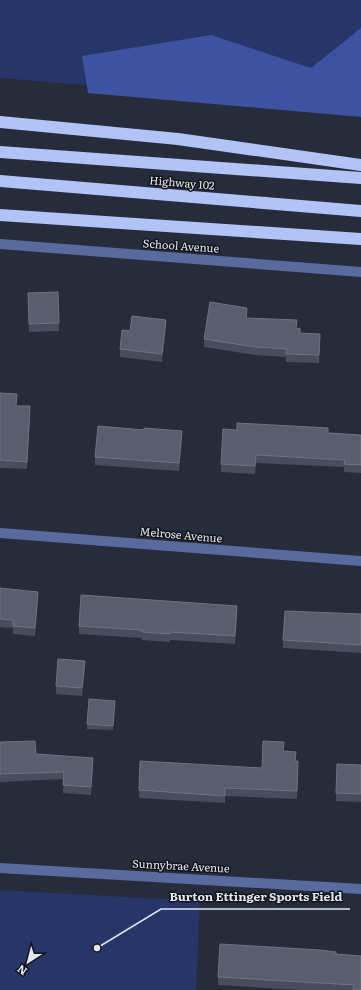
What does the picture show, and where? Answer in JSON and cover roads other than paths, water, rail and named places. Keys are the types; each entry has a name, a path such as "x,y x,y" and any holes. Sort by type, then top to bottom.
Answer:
{"highway":[{"path":"0,122 178,139 361,165"},
{"name":"Highway 102","path":"0,152 361,178"},
{"name":"Highway 102","path":"0,181 361,211"},
{"path":"0,215 361,239"}],"street":[{"name":"School Avenue","path":"0,244 361,272"},
{"name":"Melrose Avenue","path":"0,532 361,561"},
{"name":"Sunnybrae Avenue","path":"0,868 361,889"}],"place":[{"name":"Burton Ettinger Sports Field","path":"97,948"}]}
